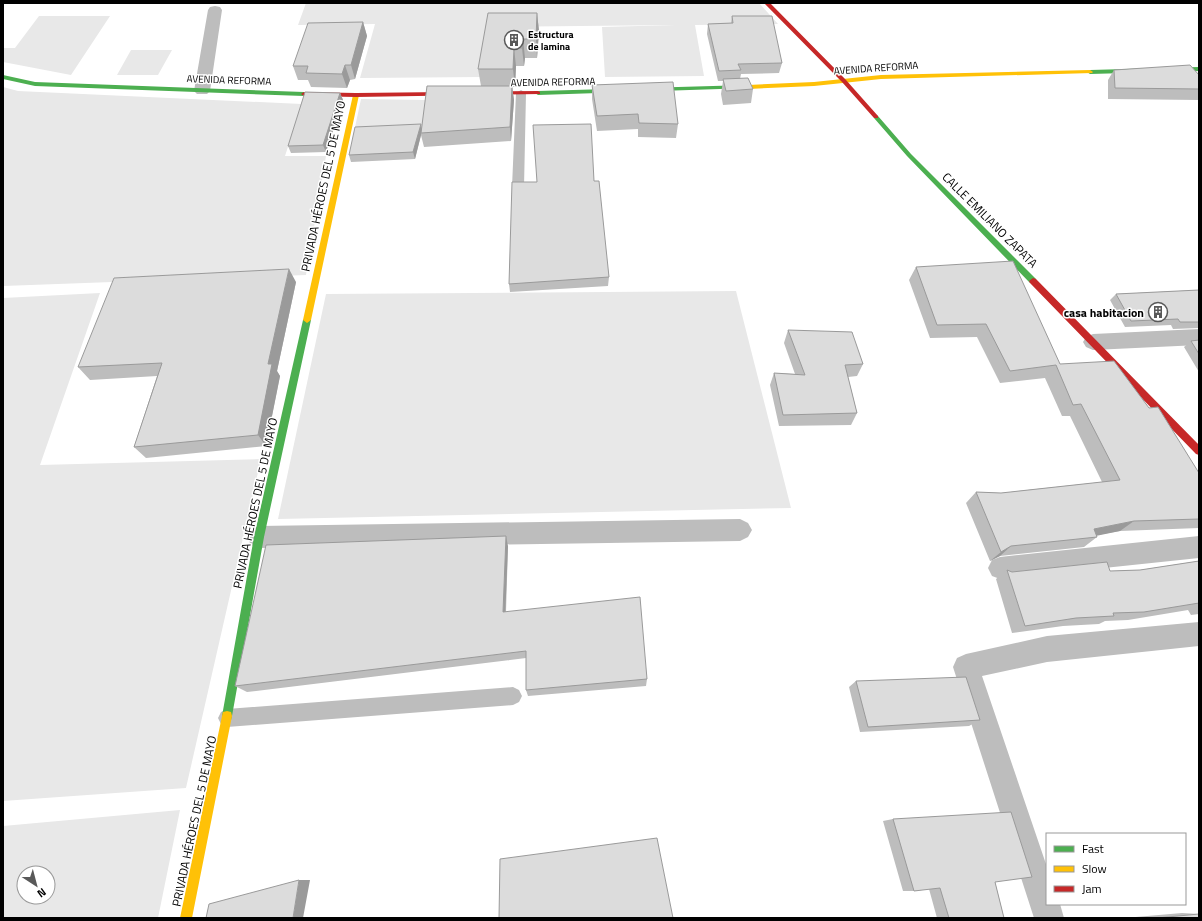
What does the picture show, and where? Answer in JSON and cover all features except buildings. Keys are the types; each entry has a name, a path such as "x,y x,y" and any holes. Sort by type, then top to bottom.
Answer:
{"street":[{"name":"CALLE EMILIANO ZAPATA","path":"767,3 844,81 909,155 1199,451"},
{"path":"202,90 215,10"},
{"name":"AVENIDA REFORMA","path":"3,77 35,84 111,88 356,95 586,93 814,84 881,77 1199,69"},
{"name":"PRIVADA HÉROES DEL 5 DE MAYO","path":"186,918 227,718 259,537 356,95"},
{"path":"1093,342 1199,337"},
{"path":"259,537 740,530"},
{"path":"1000,568 1199,547"},
{"path":"1049,918 966,667 1047,649 1199,634"}],"lane":[{"path":"518,187 522,93"},
{"path":"227,718 513,696"}],"shaded area":[{"path":"306,3 759,3 778,24 695,25 704,76 605,77 602,27 676,25 489,27 482,77 360,78 375,24 298,25"},
{"path":"39,16 110,16 71,75 3,62 3,48 15,48"},
{"path":"131,50 172,50 158,75 117,75"},
{"path":"3,87 18,91 302,104 285,156 326,156 306,275 3,286"},
{"path":"361,99 426,100 423,129 354,132"},
{"path":"736,291 791,508 278,519 326,294"},
{"path":"100,293 40,465 261,459 186,788 3,801 3,298"},
{"path":"180,810 158,918 3,918 3,826"}],"traffic: fast":[{"path":"1090,72 1199,69"},
{"path":"3,77 35,84 304,94"},
{"path":"538,93 748,87"},
{"path":"876,117 909,155 1033,281"},
{"path":"227,716 259,537 307,320"}],"traffic: slow":[{"path":"748,87 814,84 881,77 1090,72"},
{"path":"307,320 356,95"},
{"path":"186,918 227,716"}],"traffic: jam":[{"path":"767,3 844,81 876,117"},
{"path":"304,94 356,95 538,93"},
{"path":"1033,281 1199,451"}],"place":[{"name":"Estructura de lamina","path":"514,40"},
{"name":"casa habitacion","path":"1158,312"}]}
